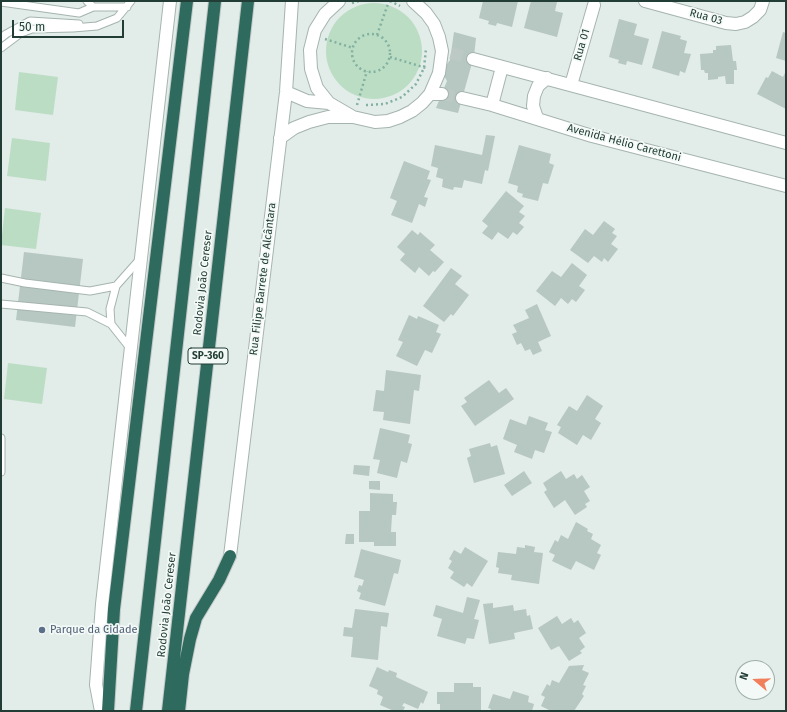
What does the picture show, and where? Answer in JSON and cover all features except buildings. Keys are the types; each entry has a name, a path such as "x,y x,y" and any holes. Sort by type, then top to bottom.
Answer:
{"highway":[{"path":"108,711 114,609 187,1"},
{"name":"Rodovia João Cereser","path":"136,711 215,1"},
{"name":"Rodovia João Cereser","path":"168,711 248,1"},
{"path":"179,711 183,674 196,618 230,556"}],"street":[{"path":"101,711 96,685 102,604 170,1"},
{"name":"Rua Filipe Barrete de Alcântara","path":"230,556 286,92 292,1"},
{"name":"Rua 03","path":"645,1 726,23 736,24 745,22 757,14 763,1"},
{"name":"Rua 01","path":"571,85 595,2"},
{"path":"343,3 325,14 314,30 310,50 311,69 317,88 329,103 353,117"},
{"path":"280,138 294,128 328,117 353,117 375,122 388,121 412,111 422,103 430,94 440,73 446,52 434,24 426,13 408,4"},
{"path":"473,59 786,143"},
{"path":"492,105 502,67"},
{"path":"537,118 533,106 534,96 538,86 547,78"},
{"path":"286,92 306,101 329,103"},
{"path":"430,94 442,94"},
{"name":"Avenida Hélio Carettoni","path":"462,98 537,118 592,136 786,186"}],"lane":[{"path":"87,1 92,7"},
{"path":"1,2 79,13 92,7 129,4"},
{"path":"1,48 21,33 32,29 97,26 117,18 129,4"},
{"path":"1,38 30,21 97,26"},
{"path":"111,324 110,309 116,286 141,257"},
{"path":"1,278 25,283 90,290 116,286"},
{"path":"1,304 87,312 111,324 130,348"},
{"path":"1,438 1,472"}],"path":[{"path":"343,3 359,1"},
{"path":"377,35 390,1 408,4"},
{"path":"365,35 377,35 382,37 389,46 390,57 384,67 373,72 367,71 361,69 357,65 354,60 353,48 360,38 365,35"},
{"path":"321,38 353,48"},
{"path":"354,101 367,105 385,104 402,97 416,84 424,68 427,51 426,46"},
{"path":"390,57 440,73"},
{"path":"353,117 367,71"}],"green space":[{"path":"374,3 392,7 401,11 408,17 414,24 418,33 422,51 418,69 414,78 408,85 401,91 392,95 374,99 356,95 347,91 340,85 334,78 330,69 326,51 330,33 334,24 340,17 347,11 356,7"},
{"path":"19,72 58,77 53,115 15,110"},
{"path":"12,138 50,143 46,181 7,176"},
{"path":"5,208 41,213 36,249 1,245"},
{"path":"8,363 47,368 42,404 4,399"}],"tunnel":[{"path":"451,53 473,59"},
{"path":"442,94 462,98"}],"place":[{"name":"Parque da Cidade","path":"42,630"}]}
